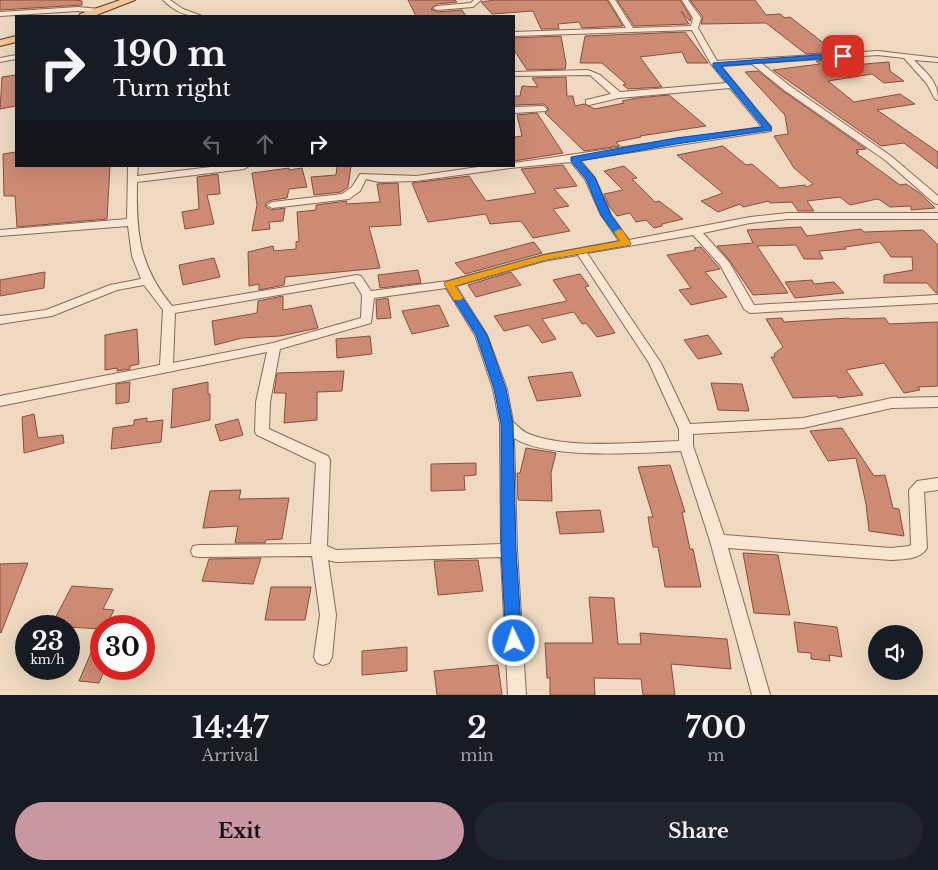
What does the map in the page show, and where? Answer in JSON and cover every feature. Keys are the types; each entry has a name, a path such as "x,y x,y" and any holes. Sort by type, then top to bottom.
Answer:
{"main road":[{"path":"100,14 130,0"},
{"path":"100,14 143,0"},
{"path":"0,38 15,34"},
{"path":"0,43 15,39"}],"street":[{"path":"166,0 180,11 194,15"},
{"path":"437,8 472,5 478,0"},
{"path":"612,0 630,29"},
{"path":"515,166 574,159 676,141 768,128 715,64 694,28 697,18 686,0"},
{"path":"0,14 78,9 100,14"},
{"path":"515,34 694,28"},
{"path":"715,64 878,53 938,60"},
{"path":"906,56 931,83 938,97"},
{"path":"1,60 15,57"},
{"path":"755,62 786,88 888,158 938,201"},
{"path":"515,74 594,73 613,93 619,95"},
{"path":"588,102 619,95 733,85"},
{"path":"515,110 543,109"},
{"path":"574,159 590,178 606,215 626,243"},
{"path":"133,167 132,222 141,262 147,281 169,310 166,368"},
{"path":"132,180 236,167"},
{"path":"272,205 345,197 356,189 361,171 375,179 412,178 500,167"},
{"path":"368,294 449,284 544,258 750,220 788,216 938,216"},
{"path":"0,233 132,222"},
{"path":"696,231 725,264 750,309 938,299"},
{"path":"582,252 655,363 686,428 686,446 718,541 761,695"},
{"path":"0,401 274,347 366,320 368,294 357,278 169,310"},
{"path":"0,320 48,313 114,288 147,281"},
{"path":"449,284 482,335 500,389 507,424 509,550 517,695"},
{"path":"274,347 263,402 262,432 323,460 320,550 328,615 323,657"},
{"path":"686,428 803,423 892,403 938,402"},
{"path":"507,424 523,438 559,445 621,447 686,446"},
{"path":"718,541 891,554 912,552 919,548 916,490 922,485 938,484"},
{"path":"199,551 320,550 336,556 509,550"}],"building":[{"path":"0,0 75,0 82,1 82,5 0,10"},
{"path":"408,0 455,0 457,2 437,4 431,9 437,12 462,10 465,15 416,15"},
{"path":"495,0 607,0 623,26 582,28 579,22 558,24 559,29 541,29 533,11 492,14 481,2"},
{"path":"617,0 680,0 691,18 690,21 681,11 689,24 634,26"},
{"path":"690,0 755,0 766,15 780,14 785,18 790,17 835,52 806,54 766,23 701,24 703,17"},
{"path":"685,32 708,63 687,63 682,52 640,57 662,87 628,89 623,85 626,84 602,63 580,63 585,36"},
{"path":"561,36 566,64 565,69 527,70 515,52 515,38"},
{"path":"845,59 853,65 889,62 890,71 904,81 884,83 872,74 828,81 854,102 900,94 915,104 877,110 938,152 938,169 904,143 881,146 773,70 820,64 816,61"},
{"path":"758,71 783,91 866,149 856,150 859,152 856,153 900,185 906,184 921,194 935,208 911,210 911,206 890,207 877,199 850,205 840,197 807,201 814,211 798,211 792,202 770,203 769,201 743,207 740,204 718,212 701,201 723,193 677,155 723,146 746,165 752,164 780,188 805,185 807,187 813,184 794,168 774,136 788,134 785,115 745,72"},
{"path":"15,75 15,106 0,109 2,77"},
{"path":"566,77 567,96 573,96 575,106 584,104 595,109 624,103 622,101 637,98 669,95 706,126 640,136 616,142 620,146 584,151 545,113 549,109 544,104 515,105 515,96 520,96 522,86 538,87 532,78"},
{"path":"537,113 563,153 515,161 515,137 522,136 517,115"},
{"path":"15,152 15,167 110,167 107,219 17,227 15,196 4,196 3,154"},
{"path":"563,165 577,186 554,189 569,206 553,209 570,231 533,238 521,221 490,224 486,214 428,222 412,183 469,176 486,201 536,193 521,169"},
{"path":"624,166 637,178 632,179 655,202 659,201 683,219 654,228 646,220 636,222 630,213 617,216 609,206 604,194 623,190 604,171"},
{"path":"337,167 351,167 348,187 341,192 314,195 311,177 336,175"},
{"path":"289,168 289,170 302,168 307,187 289,189 287,198 272,200 266,203 265,206 271,210 285,208 283,221 269,222 270,229 252,231 257,205 252,173"},
{"path":"218,174 220,194 207,195 214,224 185,229 182,212 199,209 197,177"},
{"path":"398,183 401,225 369,227 380,268 285,277 284,285 259,290 259,284 249,286 248,252 273,246 274,251 296,249 296,242 299,241 297,212 316,210 316,205 347,201 346,204 380,202 377,184"},
{"path":"801,227 807,236 861,229 864,232 923,230 938,245 938,293 927,283 884,283 884,275 913,270 912,257 891,257 880,242 845,247 846,249 819,251 823,259 804,259 796,245 757,246 788,293 753,295 730,261 717,246 753,243 747,230"},
{"path":"534,242 542,253 465,274 455,263"},
{"path":"701,247 720,269 705,272 727,297 691,305 679,290 691,288 667,255 696,250 694,248"},
{"path":"214,258 220,277 183,285 179,265"},
{"path":"418,270 421,283 380,288 378,275"},
{"path":"45,272 44,288 0,296 0,280"},
{"path":"511,272 521,285 476,297 468,285"},
{"path":"580,274 589,286 585,287 615,333 597,337 586,323 582,324 574,312 542,319 556,339 542,343 529,325 504,331 494,316 567,301 553,280"},
{"path":"812,280 814,284 834,282 844,293 795,298 785,282"},
{"path":"283,296 283,310 311,305 318,328 280,336 242,338 215,345 212,321 257,313 258,301"},
{"path":"388,298 391,318 377,319 376,300"},
{"path":"439,305 449,326 412,334 402,311"},
{"path":"782,318 784,322 885,318 889,324 938,322 938,386 918,387 920,390 904,393 884,363 846,370 863,395 838,398 837,396 793,398 771,357 775,357 774,354 783,347 766,319"},
{"path":"137,329 139,364 130,366 130,369 117,371 117,368 105,370 105,335"},
{"path":"708,335 722,354 698,359 684,340"},
{"path":"370,336 372,354 337,358 336,339"},
{"path":"344,371 342,391 317,392 317,420 284,423 286,393 274,393 277,373"},
{"path":"572,372 581,396 537,401 528,377"},
{"path":"130,382 129,402 116,404 116,384"},
{"path":"208,382 210,420 171,428 173,389"},
{"path":"711,383 742,384 749,411 718,410"},
{"path":"34,414 38,438 63,435 64,443 24,453 22,417"},
{"path":"147,418 147,422 163,420 161,442 111,449 113,428 134,425 134,420"},
{"path":"238,419 243,435 220,441 215,425"},
{"path":"842,428 874,476 885,475 893,508 899,509 904,536 869,531 866,504 856,458 828,461 810,431"},
{"path":"526,448 556,453 551,473 552,501 518,500 517,473 520,473"},
{"path":"476,463 476,475 464,476 465,490 431,491 431,464"},
{"path":"670,465 685,512 682,512 690,549 693,549 701,587 665,587 658,547 653,547 648,517 653,517 638,467"},
{"path":"241,490 239,499 289,498 282,539 266,540 265,543 235,543 238,526 203,528 210,491"},
{"path":"600,510 604,532 560,534 556,512"},
{"path":"743,553 778,555 790,615 754,613"},
{"path":"261,558 253,584 202,581 209,559"},
{"path":"478,560 483,591 438,595 434,561"},
{"path":"28,563 1,633 0,564"},
{"path":"72,586 113,589 103,609 114,610 112,615 90,615 90,628 80,628 80,615 57,615"},
{"path":"271,587 311,587 305,620 265,620"},
{"path":"589,597 614,598 618,644 641,644 640,633 727,639 731,669 671,664 675,695 643,695 641,679 594,678 595,695 550,695 550,678 547,678 545,643 593,643"},
{"path":"794,622 837,627 842,657 829,655 830,661 811,659 811,653 798,652"},
{"path":"407,647 407,671 362,675 362,651"},
{"path":"90,655 90,680 100,680 99,683 79,681"},
{"path":"498,665 502,695 437,695 434,671"}],"slow traffic":[{"path":"458,298 449,284 544,258 626,243 619,232"}],"route":[{"path":"514,641 509,550 507,424 500,389 482,335 449,284 544,258 626,243 606,215 590,178 574,159 676,141 768,128 760,121 715,64 843,56"}]}
